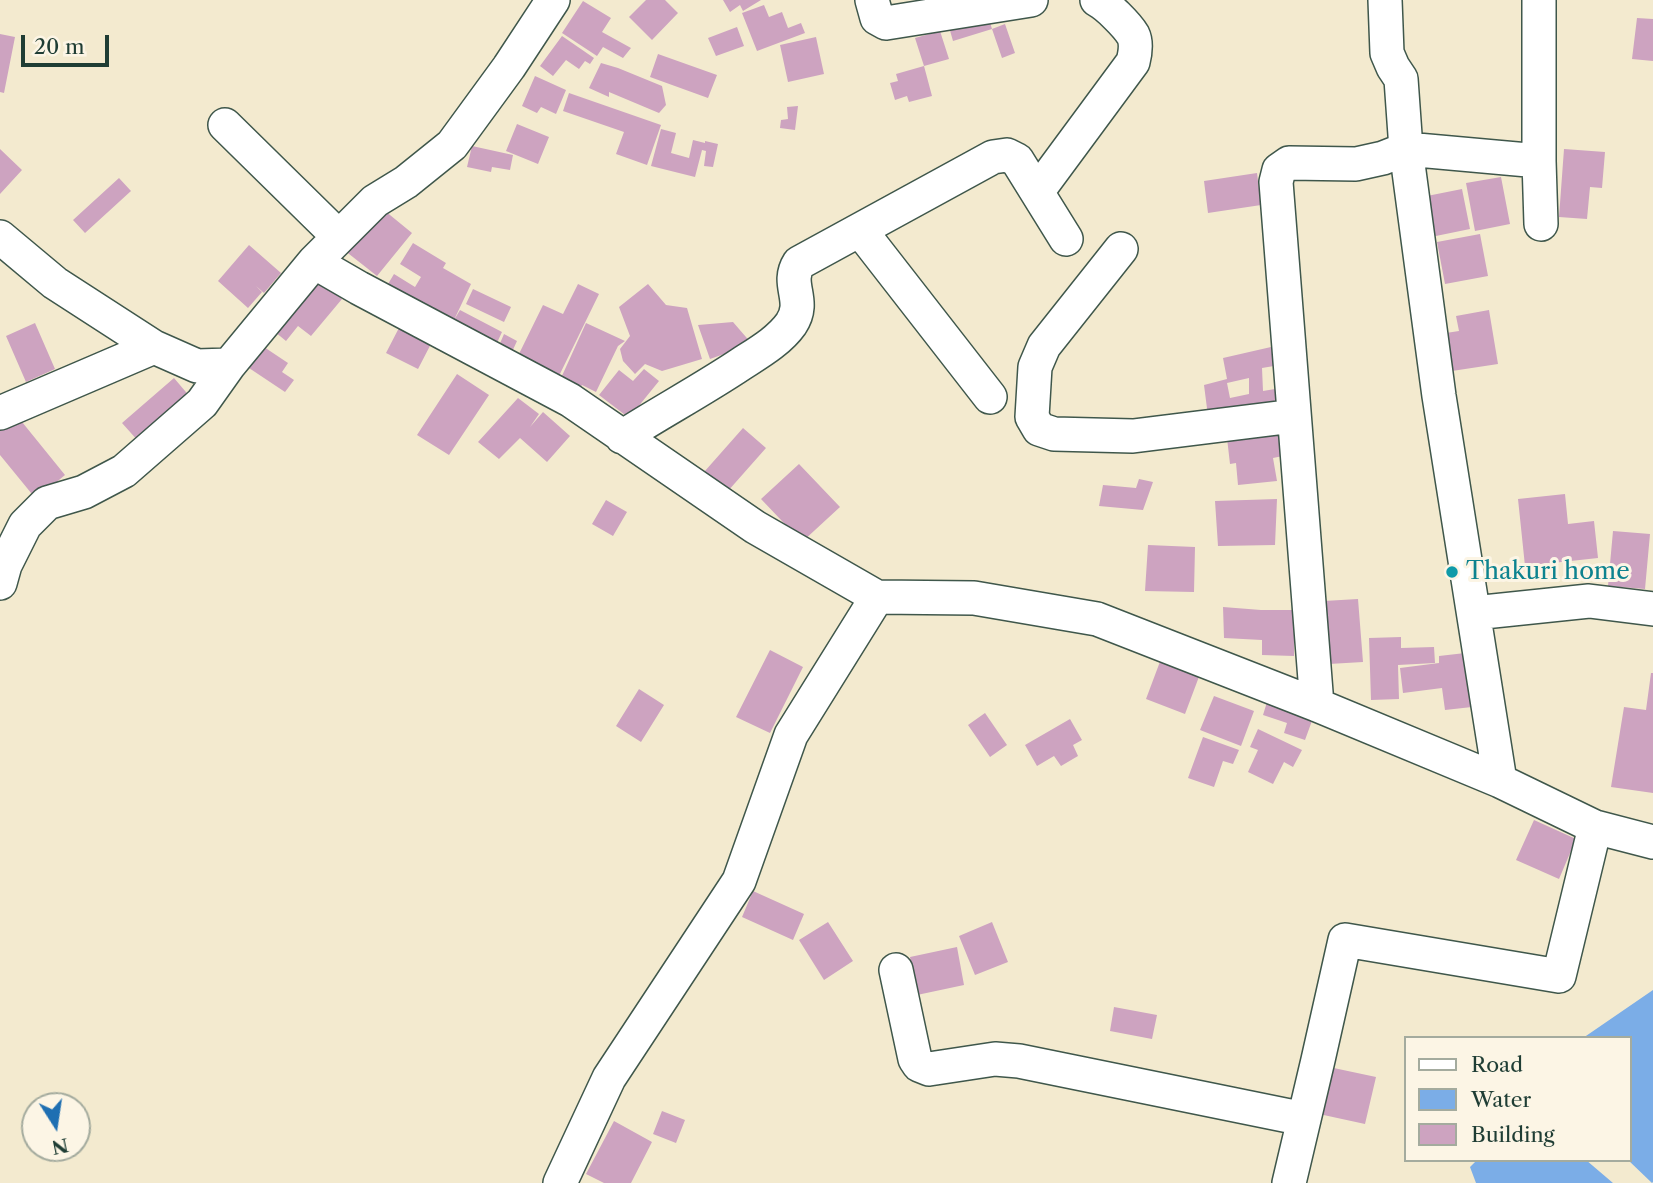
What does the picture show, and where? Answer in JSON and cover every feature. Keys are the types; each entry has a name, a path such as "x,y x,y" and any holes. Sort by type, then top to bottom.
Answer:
{"street":[{"path":"0,583 5,565 25,525 47,503 84,492 124,471 201,403 314,262 375,201 406,182 452,145 553,0"},
{"path":"872,0 877,18 886,23 1031,0"},
{"path":"1037,192 1133,62 1136,50 1134,36 1106,5 1097,0"},
{"path":"1385,0 1387,53 1401,79 1406,149 1439,396 1500,781"},
{"path":"1539,0 1541,224"},
{"path":"225,125 339,237"},
{"path":"1317,705 1276,182 1279,170 1289,163 1356,164 1406,149 1539,161"},
{"path":"622,437 766,348 790,324 798,309 793,280 799,263 993,158 1007,155 1017,160 1066,239"},
{"path":"860,230 989,397"},
{"path":"0,237 55,283 154,347 197,366 229,365"},
{"path":"1121,249 1044,346 1035,366 1032,416 1039,429 1054,434 1133,436 1294,416"},
{"path":"314,262 570,400 755,527 877,597 974,598 1097,619 1317,705 1500,781 1595,827 1653,842"},
{"path":"0,413 154,347"},
{"path":"560,1183 609,1078 739,881 791,735 877,597"},
{"path":"1474,613 1589,601 1653,609"},
{"path":"1289,1183 1345,940 1559,976 1595,827"},
{"path":"896,970 915,1059 919,1065 929,1069 995,1059 1019,1060 1304,1119"}],"water":[{"path":"1653,990 1652,1183 1630,1162 1632,1036 1586,1036"},
{"path":"1475,1162 1588,1162 1613,1183 1476,1183 1470,1167"}],"building":[{"path":"646,0 665,0 678,13 652,40 629,17"},
{"path":"723,0 761,0 743,11 740,5 730,12"},
{"path":"583,1 611,18 602,32 631,48 623,58 603,47 597,56 562,33"},
{"path":"764,5 769,17 782,12 788,28 801,23 805,33 757,51 742,13"},
{"path":"988,16 992,29 953,41 949,27"},
{"path":"1637,18 1653,19 1653,61 1632,59"},
{"path":"1005,24 1015,53 1002,58 992,29"},
{"path":"737,27 744,46 716,56 708,38"},
{"path":"940,31 949,59 924,66 915,38"},
{"path":"0,34 15,37 4,93 0,92"},
{"path":"562,36 594,58 590,64 585,61 579,69 566,60 553,76 540,66"},
{"path":"816,37 824,74 788,82 780,45"},
{"path":"658,54 717,75 708,98 650,77"},
{"path":"601,63 662,86 666,105 659,113 609,92 609,97 589,88"},
{"path":"924,66 932,96 909,102 907,96 895,100 890,83 898,81 896,74"},
{"path":"535,76 566,90 556,114 541,107 537,113 522,106"},
{"path":"569,93 661,125 647,165 616,154 624,132 563,111"},
{"path":"798,106 795,130 780,128 781,120 788,119 787,107"},
{"path":"517,124 549,137 538,164 506,151"},
{"path":"661,129 676,133 671,153 689,158 693,140 718,144 713,167 704,166 706,151 702,150 695,177 651,166"},
{"path":"472,146 513,155 510,170 492,167 491,172 467,167"},
{"path":"0,149 22,170 0,194"},
{"path":"1564,149 1605,152 1602,188 1590,187 1587,219 1559,217"},
{"path":"1257,173 1261,205 1208,213 1204,181"},
{"path":"1501,177 1510,224 1475,231 1466,183"},
{"path":"119,178 131,191 85,233 73,220"},
{"path":"1462,189 1470,229 1431,237 1422,197"},
{"path":"379,206 412,233 377,276 344,250"},
{"path":"1480,234 1488,276 1445,284 1437,242"},
{"path":"413,243 446,263 443,268 471,284 454,320 460,310 502,332 495,347 385,289 394,274 415,287 421,277 400,264"},
{"path":"249,245 281,273 264,293 256,286 262,292 248,308 218,281"},
{"path":"312,275 342,299 311,336 298,326 286,341 269,327"},
{"path":"578,284 599,294 557,380 516,360 543,305 563,314"},
{"path":"648,284 666,305 687,308 702,359 662,371 645,364 635,374 623,361 620,349 630,336 619,307"},
{"path":"473,289 511,307 504,322 466,304"},
{"path":"1489,310 1498,364 1452,371 1446,333 1459,331 1456,316"},
{"path":"733,322 752,344 710,359 698,325"},
{"path":"35,323 55,369 26,382 6,336"},
{"path":"586,323 625,341 618,346 596,392 582,385 576,398 556,389"},
{"path":"401,324 433,340 418,369 386,353"},
{"path":"504,334 517,341 511,354 498,348"},
{"path":"258,343 288,363 282,372 294,380 285,392 243,364"},
{"path":"1271,347 1274,366 1262,368 1263,391 1275,389 1275,412 1209,424 1204,385 1227,379 1223,358","holes":["1249,378 1249,394 1230,398 1227,383"]},
{"path":"644,369 659,381 629,418 599,395 619,370 633,381"},
{"path":"457,374 489,395 449,455 417,435"},
{"path":"174,378 191,398 139,442 122,423"},
{"path":"518,398 539,414 530,427 543,412 570,436 547,462 520,438 499,459 478,442"},
{"path":"18,417 65,475 36,499 0,455 0,431"},
{"path":"743,428 766,448 720,500 697,480"},
{"path":"1278,429 1283,456 1273,458 1277,481 1238,485 1236,463 1230,464 1227,438"},
{"path":"799,464 840,507 802,542 761,499"},
{"path":"1139,479 1153,482 1143,510 1099,506 1103,485 1136,488"},
{"path":"1565,494 1568,524 1594,521 1598,558 1525,566 1518,499"},
{"path":"1277,499 1275,545 1218,546 1215,501"},
{"path":"606,500 627,512 613,536 592,524"},
{"path":"1613,531 1650,534 1645,589 1608,586"},
{"path":"1148,545 1195,547 1194,592 1145,591"},
{"path":"1358,599 1363,662 1329,664 1324,601"},
{"path":"1223,607 1294,610 1294,656 1262,655 1262,640 1224,638"},
{"path":"1401,637 1401,648 1434,647 1435,663 1398,665 1399,699 1371,700 1369,638"},
{"path":"770,650 803,667 770,733 736,717"},
{"path":"1474,652 1481,706 1445,710 1442,688 1403,693 1400,668 1439,663 1439,656"},
{"path":"1161,659 1200,674 1185,714 1146,699"},
{"path":"1651,673 1653,793 1611,787 1624,707 1646,710"},
{"path":"639,689 664,705 641,742 616,726"},
{"path":"1214,696 1254,711 1241,746 1200,730"},
{"path":"1267,702 1313,718 1305,740 1284,733 1287,723 1263,715"},
{"path":"985,713 1007,745 990,757 968,725"},
{"path":"1070,719 1082,740 1073,745 1078,756 1061,766 1054,756 1037,766 1025,745"},
{"path":"1258,729 1302,750 1293,767 1284,762 1273,784 1248,772 1258,750 1250,747"},
{"path":"1203,737 1239,750 1233,764 1223,761 1214,787 1188,778"},
{"path":"1534,820 1576,839 1559,879 1516,860"},
{"path":"753,891 804,914 793,940 742,917"},
{"path":"828,922 853,961 824,980 799,940"},
{"path":"992,922 1008,962 975,975 959,936"},
{"path":"957,947 964,985 917,995 910,957"},
{"path":"1114,1007 1157,1015 1152,1039 1110,1031"},
{"path":"1329,1067 1376,1077 1365,1124 1319,1114"},
{"path":"662,1111 685,1120 676,1143 653,1134"},
{"path":"614,1121 652,1142 631,1183 604,1183 586,1174"}],"place":[{"name":"Thakuri home","path":"1452,572"}]}
